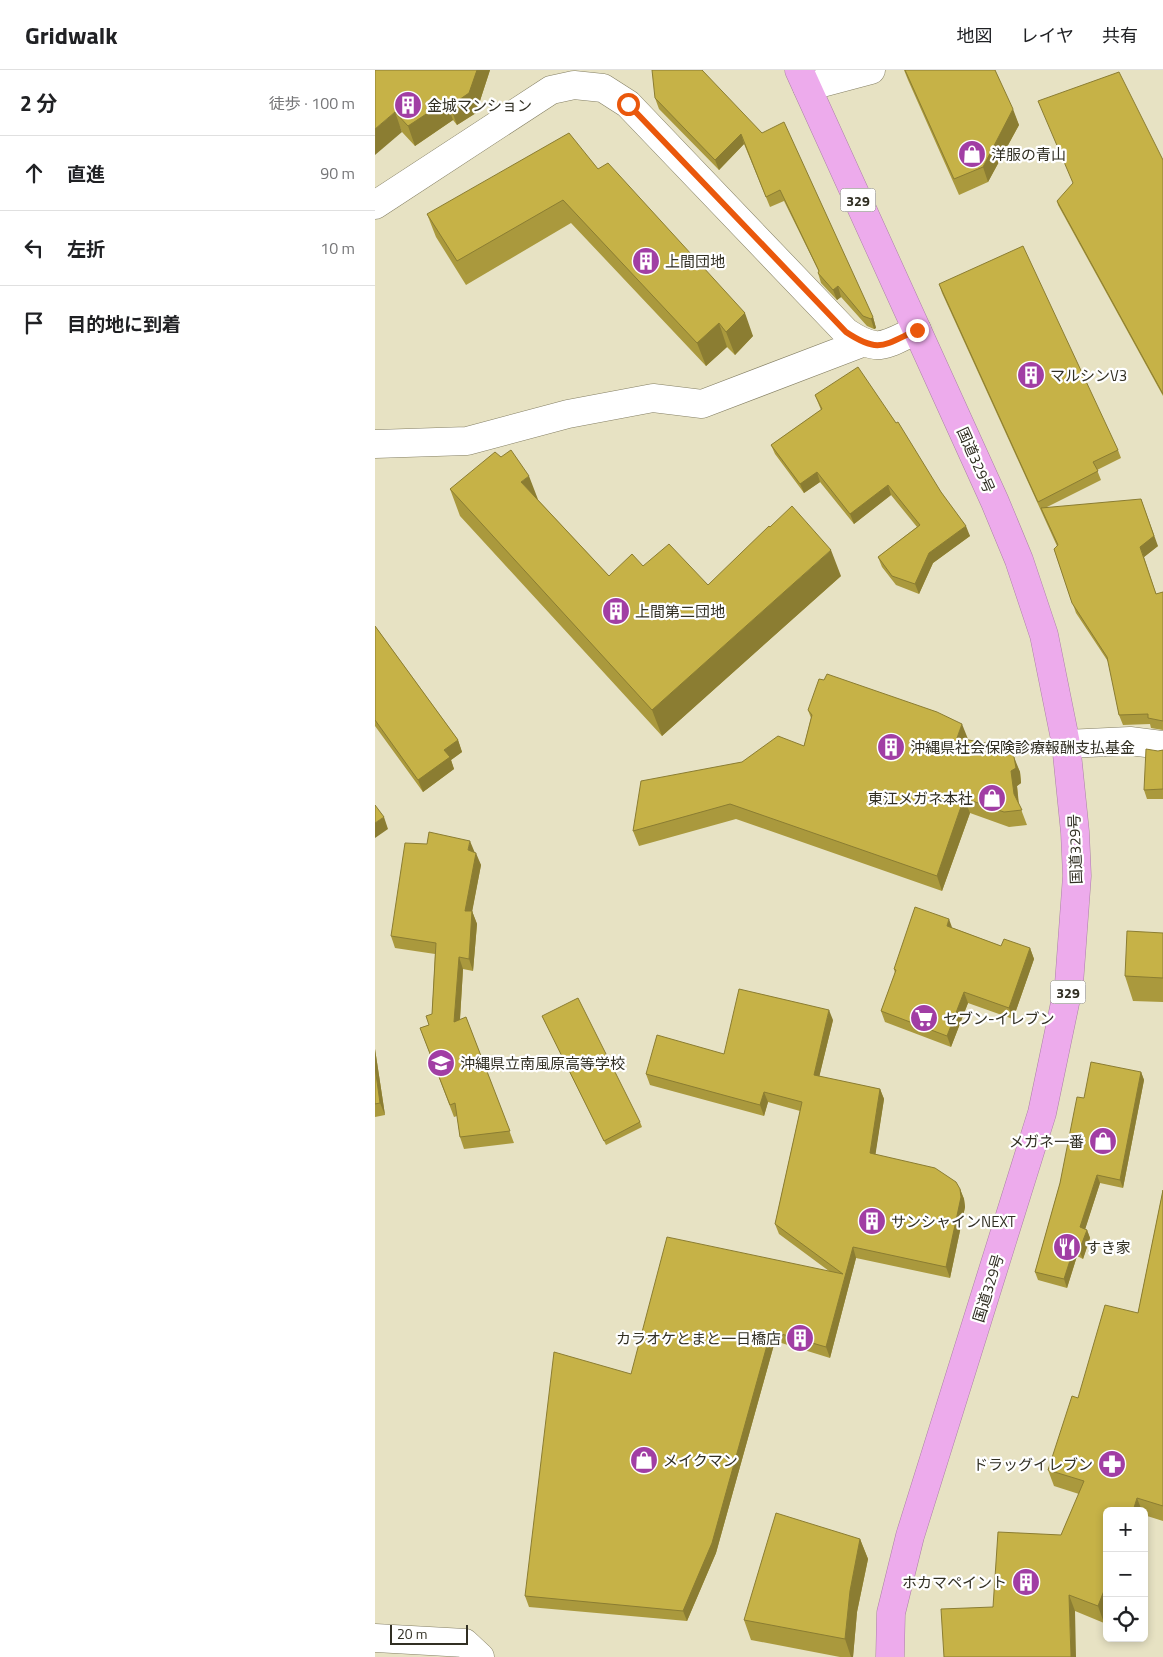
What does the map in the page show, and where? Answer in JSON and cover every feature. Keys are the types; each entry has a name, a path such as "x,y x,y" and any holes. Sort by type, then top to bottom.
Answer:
{"highway":[{"name":"国道329号","path":"803,78 1019,560 1044,635 1066,744 1075,832 1077,876 1069,984 1042,1113 910,1536 891,1613 890,1657"}],"street":[{"path":"803,78 871,70"},
{"path":"375,205 551,90 574,86 603,88 628,104 839,325 862,343 880,346 917,330"},
{"path":"375,444 467,441 568,414 653,398 703,404 862,343"},
{"path":"1066,744 1130,741 1163,745"},
{"path":"375,1638 465,1643 480,1657"}],"building":[{"path":"375,70 477,70 469,93 450,106 446,101 408,126 395,112 375,129"},
{"path":"652,70 702,70 762,133 784,122 873,317 871,319 863,316 838,286 833,290 818,273 819,271 780,190 766,197 741,134 715,160 655,98"},
{"name":"洋服の青山","path":"905,70 995,70 1013,109 983,167 954,179"},
{"path":"1119,72 1163,160 1163,394 1057,201 1073,183 1038,101"},
{"name":"上間団地","path":"569,133 598,169 608,163 745,313 726,332 719,323 697,343 563,200 457,261 427,214"},
{"name":"マルシンV3","path":"1023,246 1118,450 1093,462 1098,471 1038,502 939,284"},
{"path":"858,367 896,423 898,422 941,492 966,526 929,553 915,584 892,576 878,557 920,525 888,485 850,514 817,472 800,484 771,445 822,409 815,395"},
{"name":"上間第二団地","path":"511,450 529,476 521,482 609,576 632,554 643,566 669,544 708,585 792,506 831,550 652,710 450,489 495,452 501,457"},
{"path":"1141,499 1154,536 1140,547 1156,594 1163,592 1163,721 1148,718 1148,714 1119,715 1107,657 1072,603 1054,549 1058,545 1041,508"},
{"path":"375,626 458,740 444,750 450,757 418,780 375,720"},
{"path":"827,674 937,712 962,724 957,738 1009,747 1014,757 1016,768 1011,771 1014,794 1022,810 1004,812 964,798 937,876 730,804 633,831 641,781 742,762 778,736 804,746 812,715 808,710 819,679 824,680"},
{"path":"1146,749 1163,750 1163,789 1144,790"},
{"path":"375,805 384,817 375,823"},
{"path":"429,832 470,841 468,850 476,853 465,911 472,911 469,959 459,957 454,1022 466,1017 510,1131 460,1137 455,1103 450,1105 420,1028 429,1025 426,1016 432,1014 436,943 391,936 405,843 427,844"},
{"path":"915,907 949,919 947,926 1001,946 1004,939 1030,948 1009,1008 964,992 947,1036 881,1011 896,970 894,969"},
{"path":"1127,931 1163,933 1163,978 1125,976"},
{"path":"739,989 829,1010 814,1075 880,1089 870,1153 935,1168 956,1182 960,1189 961,1197 946,1267 853,1247 826,1347 771,1331 712,1543 683,1611 525,1596 554,1352 631,1374 667,1237 843,1274 775,1224 802,1102 764,1092 760,1105 646,1074 657,1035 724,1054"},
{"path":"578,998 640,1122 604,1141 542,1016"},
{"path":"1091,1062 1141,1072 1120,1180 1097,1175 1080,1227 1087,1230 1079,1251 1074,1248 1064,1279 1035,1272 1060,1183 1077,1097 1084,1098"},
{"path":"375,1067 380,1103 375,1104"},
{"path":"1163,1190 1163,1506 1137,1498 1134,1507 1103,1507 1103,1593 1098,1606 1069,1595 1071,1657 944,1657 941,1609 993,1607 998,1532 1061,1535 1084,1481 1048,1470 1072,1396 1078,1398 1105,1305 1138,1313"},
{"path":"776,1513 860,1539 850,1591 845,1639 744,1620"}],"place":[{"name":"金城マンション","path":"408,105"},
{"name":"洋服の青山","path":"972,154"},
{"name":"上間団地","path":"646,261"},
{"name":"マルシンV3","path":"1031,375"},
{"name":"上間第二団地","path":"616,611"},
{"name":"沖縄県社会保険診療報酬支払基金","path":"891,747"},
{"name":"東江メガネ本社","path":"992,798"},
{"name":"セブン-イレブン","path":"924,1018"},
{"name":"沖縄県立南風原高等学校","path":"441,1063"},
{"name":"メガネ一番","path":"1103,1141"},
{"name":"サンシャインNEXT","path":"872,1221"},
{"name":"すき家","path":"1067,1247"},
{"name":"カラオケとまと一日橋店","path":"800,1338"},
{"name":"メイクマン","path":"644,1460"},
{"name":"ドラッグイレブン","path":"1112,1464"},
{"name":"ホカマペイント","path":"1026,1582"}],"route":[{"path":"628,104 846,332 862,343 880,346 917,330"}]}
